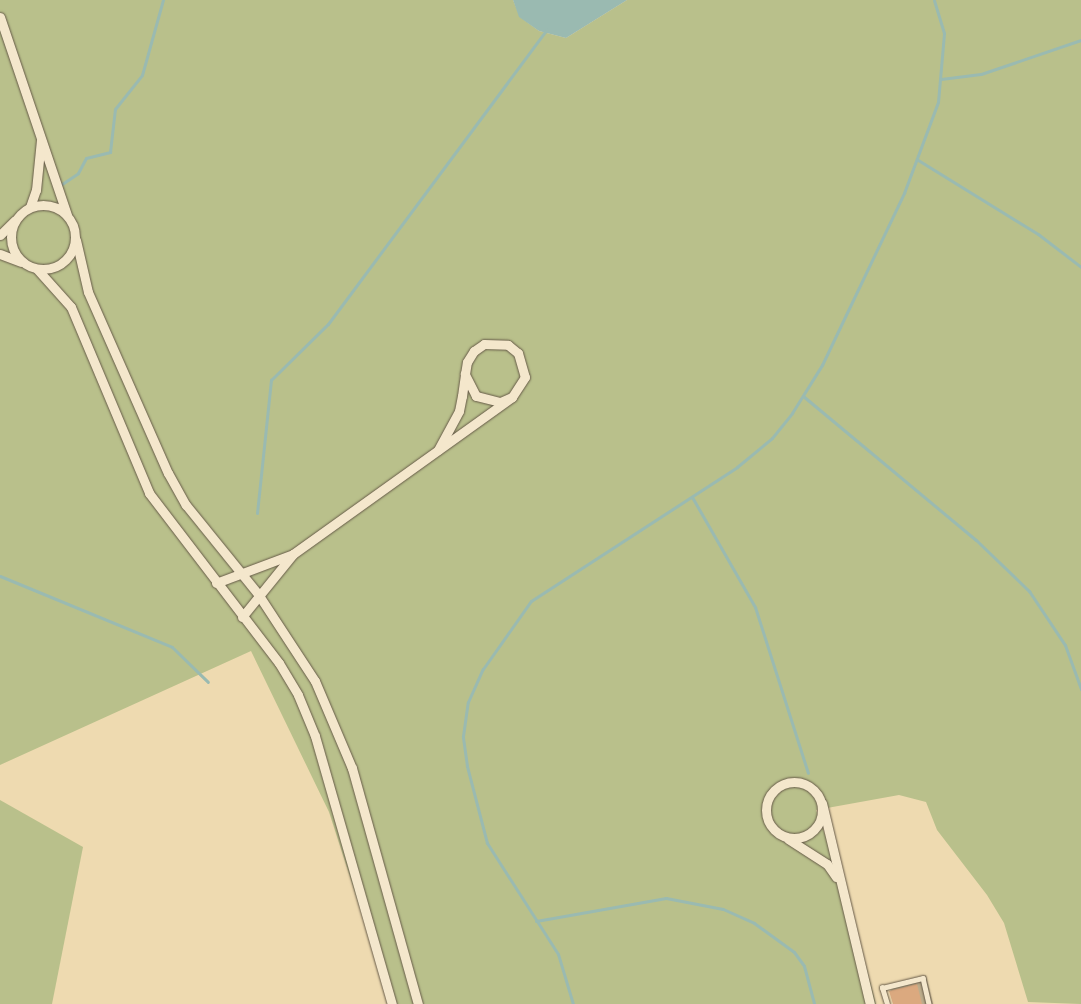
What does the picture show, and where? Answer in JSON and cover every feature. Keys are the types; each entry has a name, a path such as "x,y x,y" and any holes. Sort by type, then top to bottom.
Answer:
{"street":[{"path":"0,17 76,240 88,292 168,473 186,505 242,571 315,681 352,768 418,1004"},
{"path":"0,235 30,207 36,190 41,135"},
{"path":"30,207 50,206 67,215"},
{"path":"19,216 11,241 25,264"},
{"path":"37,269 63,263 76,240"},
{"path":"0,254 37,269 71,307 150,493 216,584 279,663 315,736 392,1004"},
{"path":"242,617 258,594 293,554 436,452 512,397 525,377 524,364 508,345 484,344 474,351 465,374 459,412 436,452"},
{"path":"465,374 472,391 487,401 512,397"},
{"path":"216,584 242,571 293,554"},
{"path":"839,882 827,864 776,832 767,816 768,799 775,789 797,781 813,789 822,803 839,882 870,1004"},
{"path":"786,837 798,838 813,830 822,815 822,803"}],"lane":[{"path":"887,1004 882,988 923,978 929,1004"}],"green space":[{"path":"0,0 513,0 520,17 539,31 566,38 627,0 1081,0 1081,1004 1028,1002 1004,923 987,895 937,830 926,802 899,795 816,810 847,894 876,1004 391,1004 329,812 251,651 0,765"},
{"path":"0,800 83,847 52,1004 0,1004"}],"water":[{"path":"513,0 627,0 566,38 539,31 519,17"}],"building":[{"path":"917,984 922,1004 893,1004 889,991"}],"waterway":[{"path":"59,186 78,173 86,158 110,152 115,109 142,75 163,0"},
{"path":"573,1004 558,954 487,843 467,766 463,736 468,702 483,669 531,601 737,467 772,438 792,413 822,365 904,193 938,102 944,33 934,0"},
{"path":"257,513 271,380 328,324 547,29"},
{"path":"941,79 981,74 1081,40"},
{"path":"918,160 1038,234 1081,267"},
{"path":"803,396 976,540 1029,591 1065,645 1081,689"},
{"path":"692,497 755,607 808,773"},
{"path":"0,576 172,647 208,682"},
{"path":"536,921 666,898 723,909 754,923 794,952 804,966 814,1004"}]}
